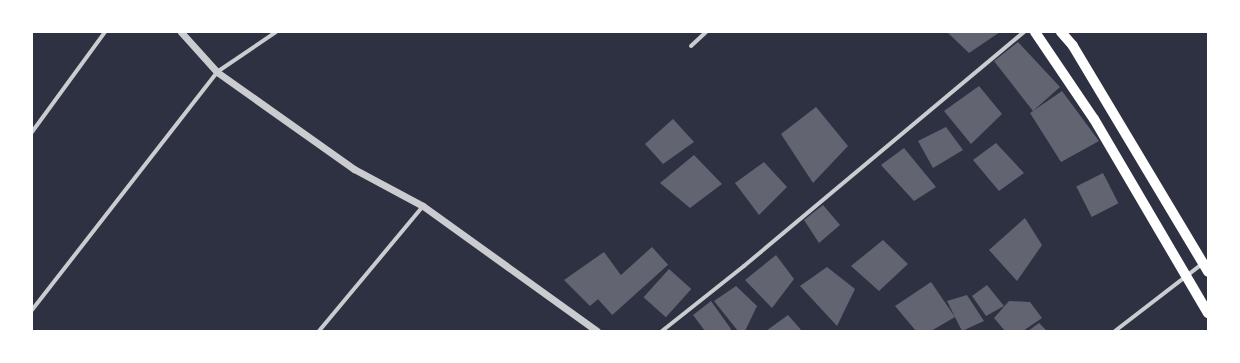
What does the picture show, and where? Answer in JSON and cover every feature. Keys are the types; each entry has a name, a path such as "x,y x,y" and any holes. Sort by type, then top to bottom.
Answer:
{"main road":[{"path":"1035,32 1094,119 1185,277 1208,313"},
{"path":"1061,32 1073,46 1205,268"}],"street":[{"path":"32,132 105,32"},
{"path":"181,32 217,72 354,169 423,206 597,331"},
{"path":"32,310 217,72 276,32"},
{"path":"691,46 706,32"},
{"path":"662,331 1024,32"},
{"path":"319,331 423,206"},
{"path":"1115,331 1185,277 1205,268"}],"building":[{"path":"947,32 1000,32 969,53"},
{"path":"1018,42 1060,87 1033,111 994,61"},
{"path":"979,86 1002,114 971,144 944,111"},
{"path":"1062,91 1099,141 1061,162 1030,113"},
{"path":"816,107 848,146 813,183 781,134"},
{"path":"673,119 694,142 663,164 645,144"},
{"path":"946,127 963,150 933,168 918,141"},
{"path":"996,143 1024,173 999,191 973,160"},
{"path":"904,148 936,187 914,201 881,165"},
{"path":"694,155 722,184 690,208 660,183"},
{"path":"764,162 787,187 759,215 735,183"},
{"path":"1103,173 1118,203 1092,217 1076,187"},
{"path":"823,205 840,225 819,243 804,220"},
{"path":"1025,218 1042,245 1017,281 989,250"},
{"path":"883,240 908,264 879,291 851,266"},
{"path":"652,247 668,265 612,315 596,297"},
{"path":"604,252 623,278 590,306 564,280"},
{"path":"776,255 794,279 772,308 745,280"},
{"path":"827,267 855,289 837,326 800,286"},
{"path":"669,269 691,289 666,317 644,297"},
{"path":"931,282 955,317 931,331 916,331 895,306"},
{"path":"987,285 1004,306 986,316 972,296"},
{"path":"736,286 757,306 745,331 738,331 714,301"},
{"path":"967,295 984,321 962,331 947,301"},
{"path":"711,301 731,329 730,331 705,331 693,315"},
{"path":"1009,301 1030,302 1042,318 1023,331 1005,331 994,318"},
{"path":"788,315 802,331 766,331"},
{"path":"1039,323 1047,331 1028,331"}]}
